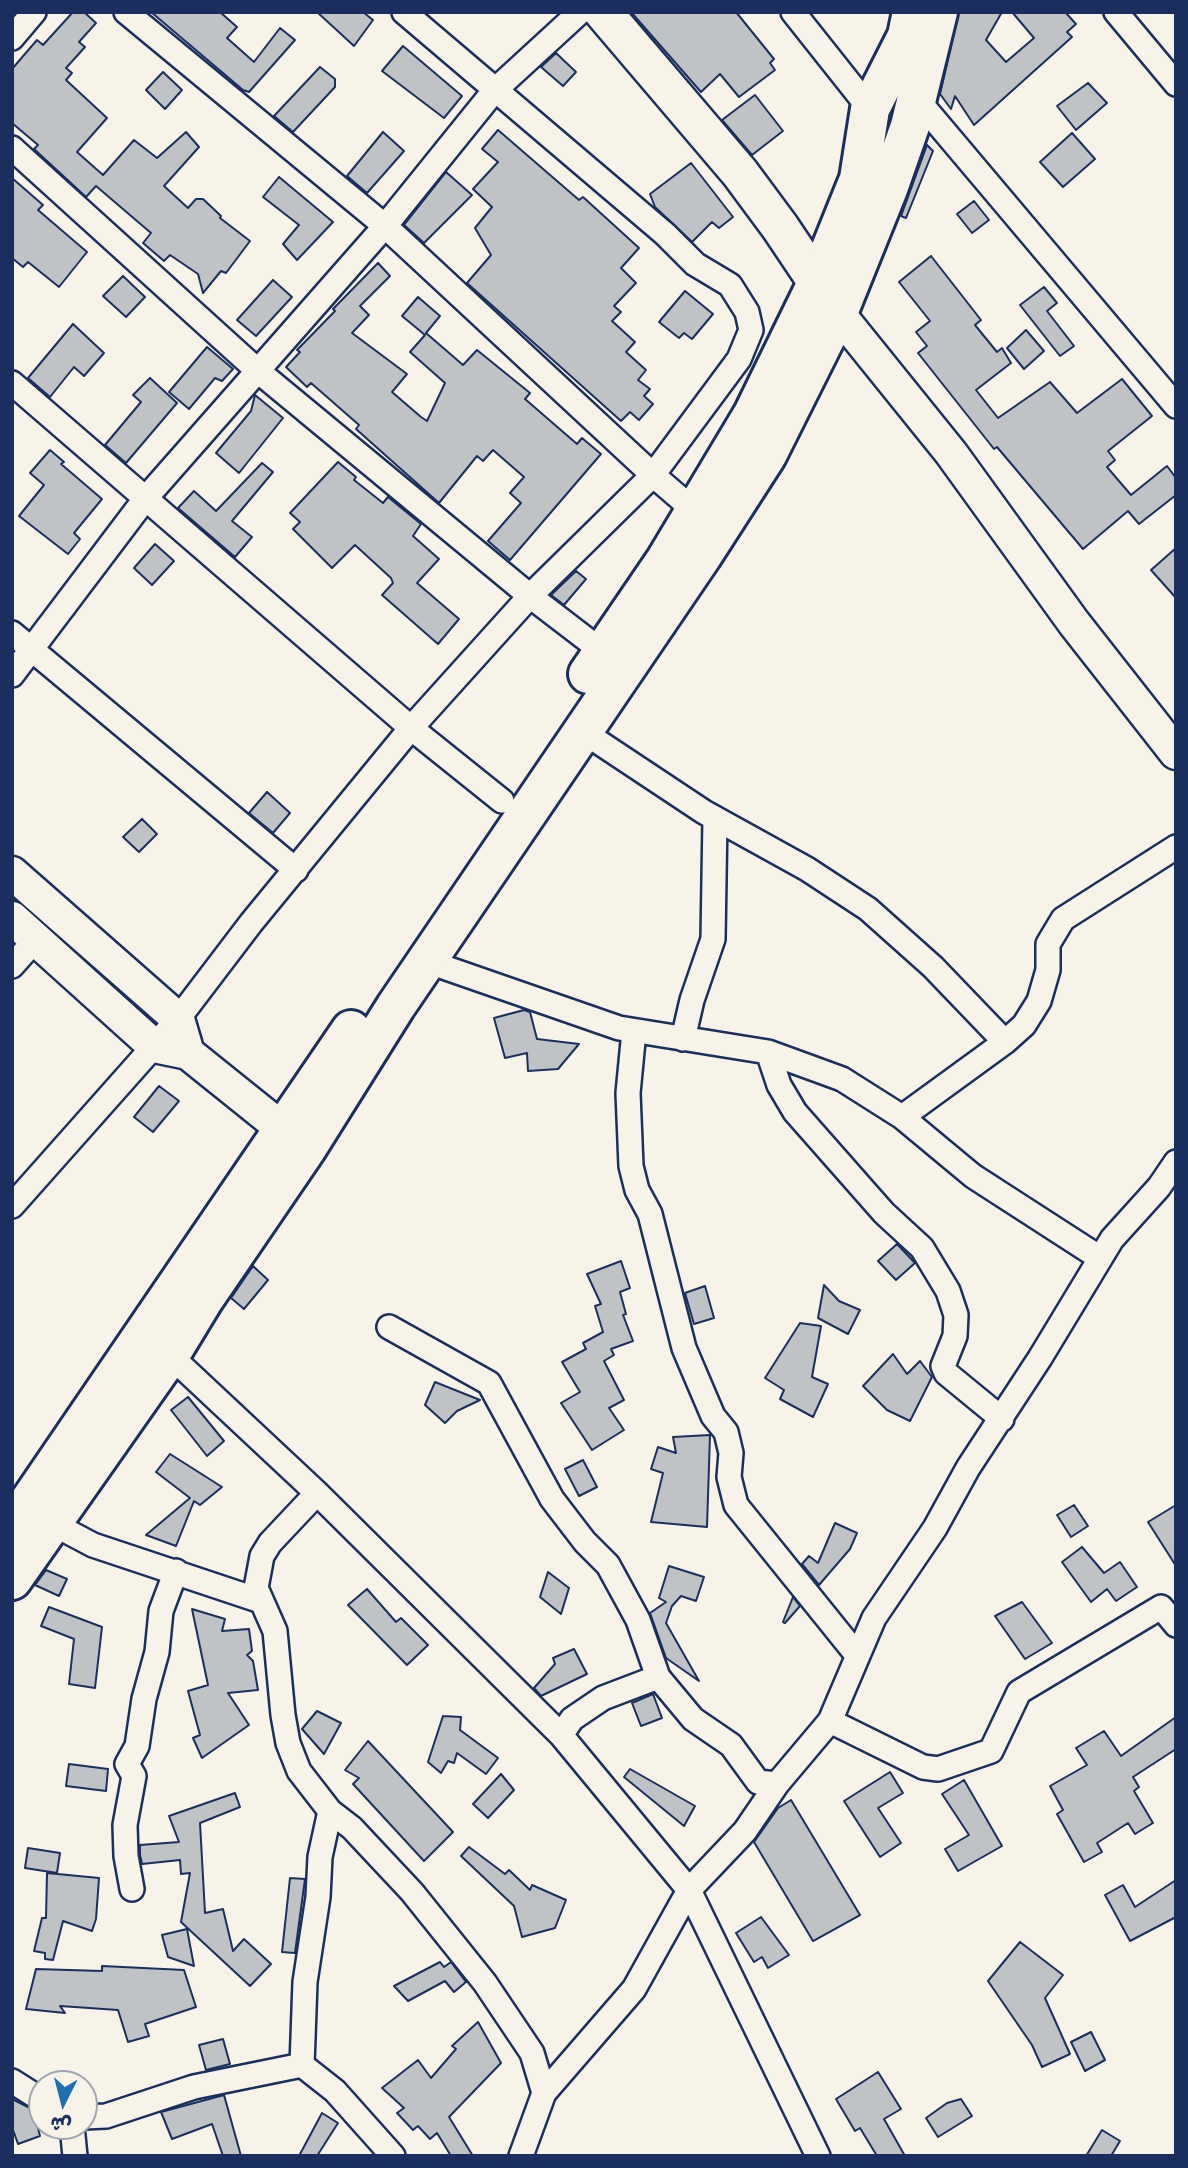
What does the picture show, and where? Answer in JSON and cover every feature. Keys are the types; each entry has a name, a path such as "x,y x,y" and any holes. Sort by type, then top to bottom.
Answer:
{"highway":[{"path":"12,1580 25,1515 157,1343 204,1299 295,1140 502,801 586,708 702,556 767,455 827,298 859,179 870,109 907,36 912,12"},
{"path":"295,1140 426,961 586,708 603,652 696,512 753,414 827,298 888,188 917,99 938,12"}],"main road":[{"path":"603,12 740,173 827,298"}],"street":[{"path":"12,38 34,12"},
{"path":"126,12 385,226 696,512"},
{"path":"12,1206 178,1019 411,728 530,596 653,475 739,359 751,330 747,312 730,285 695,264 665,234 404,12"},
{"path":"12,674 145,499 385,226 494,91 580,12"},
{"path":"793,12 870,109"},
{"path":"1116,12 1176,84"},
{"path":"917,99 1176,406"},
{"path":"12,148 258,370 530,596 603,652"},
{"path":"827,298 951,453 1074,623 1176,753"},
{"path":"12,383 411,728 502,801"},
{"path":"12,633 296,870"},
{"path":"586,708 715,818 807,869 868,909 933,967 1005,1042"},
{"path":"683,1039 692,1000 713,939 715,818"},
{"path":"902,1117 1005,1042 1024,1025 1039,1001 1048,970 1048,944 1063,919 1176,847"},
{"path":"12,873 178,1019 188,1053"},
{"path":"12,918 154,1046 188,1053 295,1140"},
{"path":"12,966 36,939"},
{"path":"426,961 553,1007 634,1031 768,1052 842,1079 902,1117 973,1176 1100,1258"},
{"path":"634,1031 628,1093 631,1166 637,1191 650,1214 684,1348 713,1416 726,1432 731,1453 729,1477 736,1505 857,1655"},
{"path":"768,1052 779,1084 795,1112 884,1213 922,1248 948,1291 957,1315 955,1336 943,1366 946,1373 1002,1419"},
{"path":"522,2156 544,2093 634,1989 690,1889 745,1831 777,1784 830,1721 874,1618 935,1528 968,1468 1002,1419 1112,1238 1159,1187 1176,1162"},
{"path":"389,1327 489,1384 552,1499 585,1542 608,1565 638,1620 658,1677 693,1719 737,1751 758,1783 777,1784"},
{"path":"157,1343 317,1493 561,1735 690,1889 818,2156"},
{"path":"317,1493 270,1543 262,1556 256,1588 275,1631 288,1743 299,1771 330,1811 352,1828 388,1866 477,1973 532,2053 544,2093"},
{"path":"25,1515 93,1545 261,1601"},
{"path":"132,1889 125,1825 134,1776 127,1764 137,1746 144,1699 157,1652 161,1611 176,1571"},
{"path":"830,1721 923,1767 938,1769 991,1751 1018,1692 1161,1607 1176,1625"},
{"path":"561,1735 572,1718 603,1698 658,1677"},
{"path":"302,2065 305,1982 318,1897 320,1857 330,1811"},
{"path":"98,2116 194,2087 302,2065 335,2091 393,2156"},
{"path":"12,2081 28,2091"}],"building":[{"path":"73,12 84,12 96,23 79,42 85,47 66,68 72,73 66,80 107,118 77,152 103,175 134,140 157,158 186,132 199,147 164,186 188,208 196,199 203,199 220,218 250,241 226,273 221,271 203,293 198,274 170,255 164,261 143,243 151,233 96,186 86,197 34,149 38,145 12,123 12,69 37,40 43,45"},
{"path":"151,12 220,12 237,27 227,38 254,62 280,28 295,40 249,92 243,90"},
{"path":"317,12 363,12 373,20 354,46"},
{"path":"631,12 736,12 774,59 770,63 775,70 739,97 720,74 701,92"},
{"path":"959,12 1002,12 986,40 1006,62 1034,38 1012,12 1065,12 1076,24 1067,32 1072,37 974,125 955,96 951,109 940,94"},
{"path":"403,46 462,96 444,118 382,71"},
{"path":"556,53 576,72 563,86 541,67"},
{"path":"320,67 335,79 335,87 293,132 274,116"},
{"path":"163,72 182,90 165,109 146,90"},
{"path":"1088,83 1107,103 1076,130 1057,106"},
{"path":"755,95 783,131 752,155 722,120"},
{"path":"498,130 579,200 583,197 639,248 621,268 636,283 614,306 621,312 612,321 635,342 626,352 646,370 638,380 650,389 644,396 653,404 639,420 630,412 621,421 467,283 491,255 475,228 492,207 473,189 498,162 482,149"},
{"path":"383,132 404,151 367,193 347,176"},
{"path":"1072,133 1095,159 1063,187 1040,162"},
{"path":"927,145 933,151 906,218 901,216"},
{"path":"691,163 733,217 719,228 712,222 692,242 655,207 650,194"},
{"path":"446,172 472,195 424,243 404,225"},
{"path":"279,177 333,222 297,260 283,244 299,225 263,197"},
{"path":"12,178 43,205 38,210 87,252 59,287 28,262 23,267 12,258"},
{"path":"974,201 989,220 972,233 957,214"},
{"path":"931,256 981,320 975,325 997,352 1002,348 1011,363 976,390 998,418 1050,382 1077,413 1122,379 1152,416 1108,451 1115,460 1107,467 1131,495 1167,466 1176,478 1176,495 1139,524 1128,511 1083,549 997,447 994,449 918,353 927,346 916,332 930,321 899,282"},
{"path":"378,263 390,276 360,306 369,315 352,333 407,374 392,392 421,417 427,421 445,383 410,352 425,335 402,316 418,297 440,316 426,333 463,365 477,350 530,393 525,399 577,444 582,438 601,454 510,560 488,541 521,503 510,493 524,477 493,450 483,461 477,456 439,503 356,429 359,425 311,383 307,387 286,367 300,352 297,350 335,311 333,309"},
{"path":"123,276 145,297 126,317 103,296"},
{"path":"273,280 292,297 256,336 237,320"},
{"path":"1044,287 1057,303 1047,311 1074,346 1060,356 1020,305"},
{"path":"685,291 713,314 692,339 684,333 679,338 659,322"},
{"path":"73,324 104,353 84,376 74,367 50,397 28,378"},
{"path":"1026,330 1044,351 1024,369 1007,348"},
{"path":"207,347 233,369 222,381 215,378 189,409 169,392"},
{"path":"150,378 177,403 126,463 105,445 141,402 133,395"},
{"path":"255,395 283,418 239,473 216,453 251,411"},
{"path":"50,450 64,462 61,464 102,499 74,533 80,539 68,554 19,516 44,485 30,473"},
{"path":"338,462 356,477 354,480 383,503 388,497 421,524 413,536 439,559 417,583 459,619 438,644 382,595 393,583 391,578 355,545 332,568 293,529 300,522 290,513"},
{"path":"262,463 273,472 232,521 252,537 235,557 178,508 194,491 216,511"},
{"path":"155,544 174,561 152,585 134,568"},
{"path":"1176,548 1176,598 1151,570"},
{"path":"576,571 586,579 564,605 551,595"},
{"path":"267,792 290,813 273,833 249,813"},
{"path":"142,819 157,834 139,852 123,837"},
{"path":"524,1010 530,1012 537,1039 579,1044 558,1069 528,1071 527,1053 505,1058 494,1018"},
{"path":"159,1086 179,1101 153,1132 134,1117"},
{"path":"897,1244 915,1263 896,1280 878,1261"},
{"path":"621,1261 630,1288 620,1292 626,1314 623,1315 633,1341 611,1349 614,1355 604,1361 624,1400 609,1408 624,1430 592,1450 561,1403 580,1392 562,1362 586,1349 583,1343 603,1332 595,1306 601,1304 587,1274"},
{"path":"253,1266 268,1280 244,1309 231,1298"},
{"path":"824,1285 839,1301 860,1310 848,1334 818,1318"},
{"path":"705,1286 714,1318 694,1324 685,1293"},
{"path":"800,1323 821,1326 812,1377 828,1384 813,1417 780,1399 784,1390 765,1378"},
{"path":"893,1354 907,1374 920,1361 932,1377 910,1421 887,1410 863,1386"},
{"path":"435,1382 480,1400 457,1411 445,1423 425,1405"},
{"path":"188,1397 224,1441 207,1456 171,1410"},
{"path":"710,1435 707,1527 651,1522 663,1473 651,1469 658,1447 676,1453 673,1437"},
{"path":"170,1454 222,1487 200,1505 194,1501 176,1546 146,1535 190,1498 156,1472"},
{"path":"583,1460 597,1487 579,1496 565,1469"},
{"path":"1074,1505 1088,1526 1071,1537 1057,1515"},
{"path":"1176,1505 1176,1566 1148,1522"},
{"path":"835,1523 857,1533 850,1549 819,1585 802,1564 809,1556 818,1563"},
{"path":"1082,1547 1104,1573 1120,1562 1137,1587 1116,1601 1107,1589 1091,1602 1062,1562"},
{"path":"669,1566 704,1577 696,1601 681,1596 672,1606 666,1623 699,1681 666,1658 650,1613 666,1602 659,1598"},
{"path":"46,1570 67,1579 59,1596 35,1585"},
{"path":"548,1572 569,1588 561,1614 540,1597"},
{"path":"367,1589 396,1622 401,1618 428,1645 407,1665 348,1605"},
{"path":"793,1597 800,1606 785,1623 783,1622"},
{"path":"1022,1602 1052,1643 1025,1659 995,1616"},
{"path":"49,1607 102,1627 95,1688 69,1684 74,1639 41,1626"},
{"path":"192,1609 225,1619 222,1631 249,1629 252,1651 247,1655 253,1661 258,1690 228,1693 249,1725 202,1758 193,1738 200,1735 188,1691 208,1685"},
{"path":"574,1649 587,1674 541,1696 534,1688 555,1664 553,1658"},
{"path":"653,1694 662,1718 641,1726 632,1703"},
{"path":"317,1711 341,1723 324,1754 302,1729"},
{"path":"443,1716 461,1717 460,1730 498,1758 486,1774 457,1753 454,1763 448,1761 441,1773 428,1762"},
{"path":"1176,1717 1176,1749 1133,1777 1139,1787 1134,1791 1153,1823 1135,1834 1128,1823 1097,1843 1102,1852 1084,1862 1057,1814 1063,1810 1050,1786 1087,1765 1076,1748 1104,1731 1121,1756"},
{"path":"368,1741 453,1832 424,1861 353,1784 359,1778 345,1770"},
{"path":"69,1764 108,1769 106,1791 66,1786"},
{"path":"630,1769 695,1806 684,1826 624,1777"},
{"path":"890,1772 903,1793 878,1808 901,1843 880,1857 844,1801"},
{"path":"501,1774 514,1790 488,1818 473,1804"},
{"path":"964,1780 1002,1846 958,1871 945,1849 969,1835 942,1794"},
{"path":"235,1793 240,1807 200,1823 205,1913 223,1909 233,1951 244,1939 271,1964 250,1986 181,1922 190,1873 181,1874 180,1860 142,1864 140,1855 140,1845 179,1842 169,1816"},
{"path":"791,1800 860,1915 813,1941 754,1842 778,1808"},
{"path":"469,1847 505,1874 509,1870 530,1890 532,1885 566,1900 555,1928 522,1937 514,1906 461,1856"},
{"path":"28,1848 60,1853 57,1873 25,1868"},
{"path":"47,1873 99,1878 96,1919 92,1931 63,1921 53,1960 45,1959 45,1953 34,1951 42,1918 46,1918"},
{"path":"290,1878 305,1879 295,1953 282,1952"},
{"path":"1176,1880 1176,1917 1130,1941 1105,1895 1123,1885 1135,1907"},
{"path":"761,1917 789,1955 768,1968 762,1957 754,1962 736,1933"},
{"path":"187,1929 194,1966 168,1957 162,1935"},
{"path":"1020,1942 1063,1975 1045,1998 1070,2054 1042,2067 1032,2045 988,1981"},
{"path":"440,1962 444,1967 451,1962 466,1982 454,1992 445,1981 408,2001 394,1986"},
{"path":"102,1966 184,1970 196,2007 145,2024 149,2036 128,2042 118,2010 60,2006 65,2013 26,2009 36,1969 102,1971"},
{"path":"478,2022 501,2063 449,2117 473,2156 451,2156 437,2133 430,2139 418,2126 413,2130 397,2113 404,2108 382,2088 418,2060 431,2078 456,2049 452,2046"},
{"path":"1091,2032 1105,2060 1085,2071 1071,2042"},
{"path":"223,2039 230,2064 206,2070 199,2045"},
{"path":"878,2072 901,2109 884,2119 905,2156 877,2156 860,2128 855,2131 836,2099"},
{"path":"224,2095 241,2156 223,2156 212,2124 172,2139 161,2112"},
{"path":"12,2099 28,2107 29,2140 18,2144 12,2127"},
{"path":"961,2099 972,2116 938,2137 926,2118 947,2103"},
{"path":"322,2113 338,2123 317,2156 299,2156"},
{"path":"1102,2130 1120,2141 1111,2156 1086,2156"}]}
